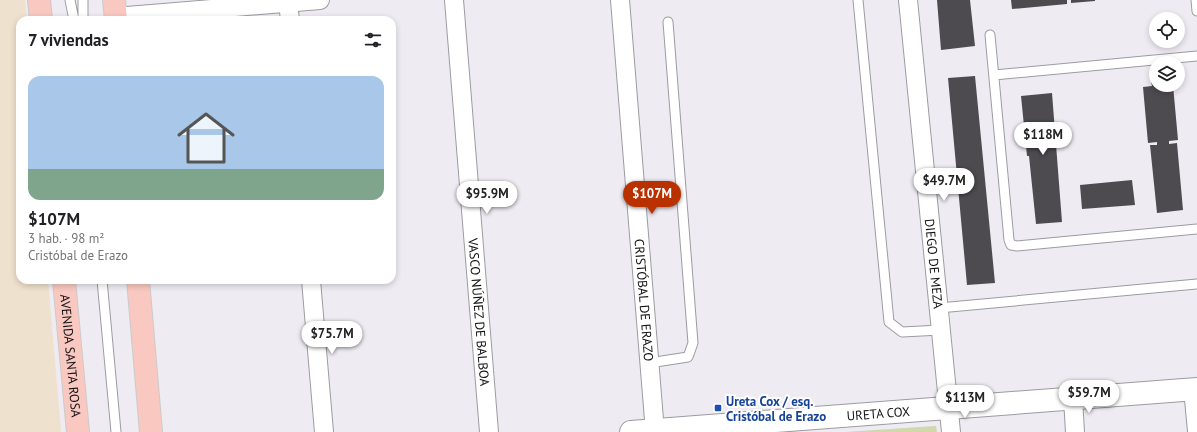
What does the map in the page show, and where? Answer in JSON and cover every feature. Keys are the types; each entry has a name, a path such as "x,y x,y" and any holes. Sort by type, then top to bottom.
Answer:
{"main road":[{"path":"39,0 41,16"},
{"name":"AVENIDA SANTA ROSA","path":"64,284 78,432"},
{"path":"138,284 151,432"}],"street":[{"path":"115,12 289,11 320,0"},
{"name":"VASCO NÚÑEZ DE BALBOA","path":"454,0 490,432"},
{"name":"CRISTÓBAL DE ERAZO","path":"620,0 654,431"},
{"name":"DIEGO DE MEZA","path":"908,0 951,432"},
{"path":"311,284 324,432"},
{"path":"1195,389 1197,431"},
{"name":"URETA COX","path":"631,432 1195,389"},
{"path":"1073,398 1076,432"}],"lane":[{"path":"70,0 73,16"},
{"path":"83,0 83,16"},
{"path":"858,0 889,322 902,332 941,330"},
{"path":"1196,0 1197,11"},
{"path":"649,364 688,356 693,343 668,22"},
{"path":"990,35 1008,233 1011,245 1017,246 1197,229"},
{"path":"994,75 1197,56"},
{"path":"102,284 116,432"},
{"path":"939,308 1197,284"}],"shaded area":[{"path":"0,0 25,0 27,16 16,16 16,284 48,284 61,432 0,432"}],"green space":[{"path":"936,426 937,432 846,432"}],"building":[{"path":"937,0 970,0 975,46 941,50"},
{"path":"1011,0 1067,0 1067,4 1012,9"},
{"path":"1071,0 1095,0 1095,1 1071,3"},
{"path":"975,76 995,283 967,285 948,78"},
{"path":"1149,86 1149,92 1174,92 1178,140 1169,141 1169,144 1177,143 1183,210 1157,213 1150,145 1157,145 1157,142 1148,143 1143,87"},
{"path":"1052,93 1062,222 1036,224 1021,96"},
{"path":"1132,180 1135,205 1082,209 1080,185"}],"place":[{"name":"Ureta Cox / esq. Cristóbal de Erazo","path":"718,408"}]}
